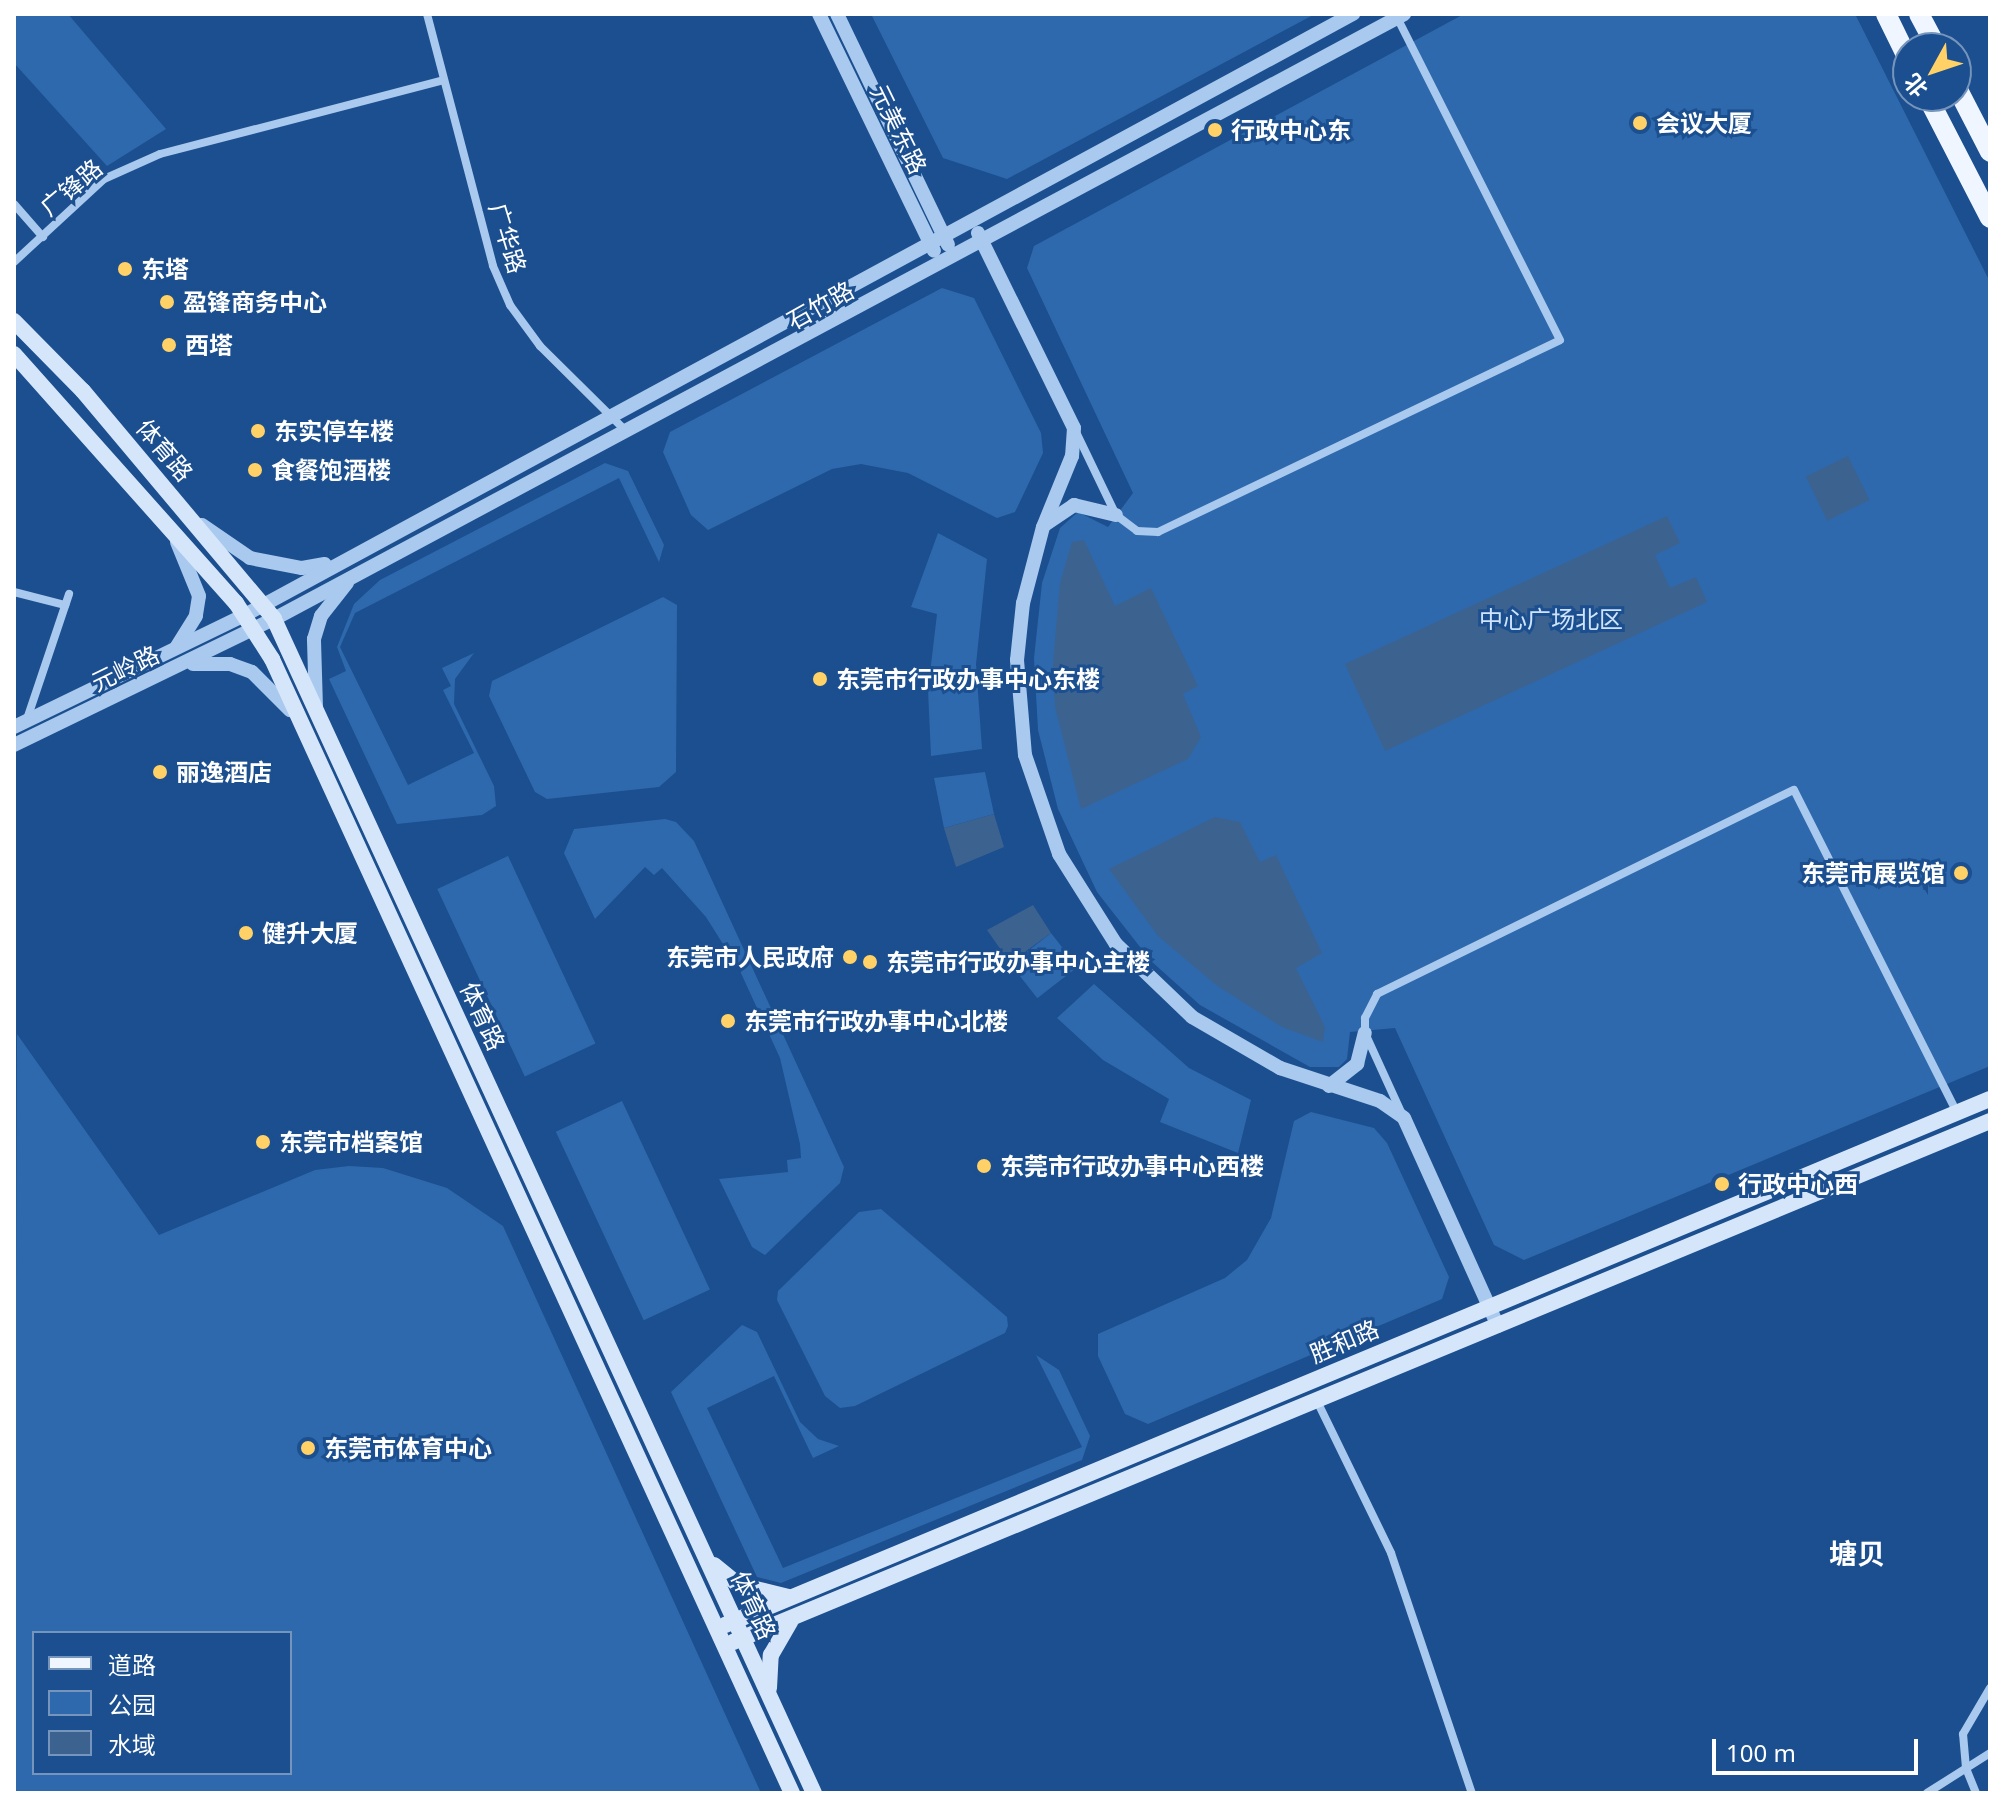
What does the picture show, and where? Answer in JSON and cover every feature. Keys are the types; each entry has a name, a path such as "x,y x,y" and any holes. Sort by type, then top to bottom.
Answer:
{"main road":[{"path":"1886,14 1895,32"},
{"path":"1919,14 1929,32"},
{"path":"1935,112 1990,218"},
{"path":"1969,112 1990,152"},
{"name":"体育路","path":"14,321 83,391 274,619 814,1793"},
{"name":"体育路","path":"14,354 170,527 250,622 792,1793"},
{"name":"胜和路","path":"717,1629 1990,1099"},
{"name":"胜和路","path":"724,1646 1990,1121"},
{"path":"701,1548 739,1585 791,1597"},
{"path":"773,1705 771,1655 781,1632 799,1616"}],"street":[{"name":"广华路","path":"427,14 493,266 510,305 532,337 627,432"},
{"name":"元美东路","path":"819,14 947,260"},
{"name":"元美东路","path":"837,14 937,241"},
{"name":"石竹路","path":"250,622 261,604 1353,14"},
{"name":"石竹路","path":"250,622 274,619 1401,16"},
{"path":"1043,527 1074,505 1097,506 1116,515 1137,531 1170,528 1560,340 1401,16"},
{"name":"广锋路","path":"14,262 104,179 160,154 444,80"},
{"path":"14,204 43,237"},
{"path":"973,221 1116,515"},
{"path":"1074,428 1072,456 1043,527 1023,603 1018,705 1036,794 1074,882 1116,944 1192,1017 1250,1054 1329,1086 1380,1101 1404,1118"},
{"path":"187,513 250,558 302,568 341,562"},
{"path":"170,527 199,596 196,616 174,651"},
{"path":"317,712 314,639 321,616 352,576"},
{"path":"14,592 65,605"},
{"path":"20,724 69,594"},
{"name":"元岭路","path":"20,724 174,651 250,622"},
{"name":"元岭路","path":"14,745 181,665 250,622"},
{"path":"181,665 211,662 252,672 276,690 298,721"},
{"path":"1329,1086 1357,1064 1369,1006 1390,984 1794,790 1957,1113"},
{"path":"1365,1033 1498,1326"},
{"path":"1317,1401 1391,1553 1472,1793"},
{"path":"1976,1793 1966,1768 1963,1734 1990,1688"},
{"path":"1927,1793 1990,1753"}],"green space":[{"path":"14,14 68,14 166,129 107,166 14,63"},
{"path":"871,14 1315,14 1007,179 943,158"},
{"name":"中心广场北区","path":"1464,14 1855,14 1892,87 1892,112 1904,112 1990,282 1990,1066 1524,1260 1494,1245 1395,1028 1350,1032 1347,1059 1339,1067 1310,1067 1200,1005 1151,961 1097,892 1058,809 1038,730 1034,658 1042,583 1060,528 1078,512 1108,527 1133,493 1027,268 1034,246"},
{"path":"942,288 974,298 1041,433 1043,453 1015,512 997,518 908,473 861,464 832,469 708,530 691,515 663,452 670,432"},
{"path":"605,463 628,471 664,545 659,562 619,478 355,613 340,647 408,785 474,753 443,690 451,686 442,668 474,653 455,679 454,704 494,786 496,806 482,815 397,824 329,679 346,671 337,647 354,604 380,580"},
{"path":"938,533 987,559 976,664 982,749 931,756 928,690 937,614 911,607"},
{"path":"663,597 677,605 676,772 659,787 547,799 535,792 489,696 492,681"},
{"path":"985,772 994,814 944,828 934,778"},
{"path":"665,819 676,822 694,841 844,1167 840,1183 765,1255 752,1247 719,1179 788,1172 787,1160 801,1158 800,1144 780,1058 740,971 706,917 662,868 654,875 645,867 595,919 564,853 574,829"},
{"path":"508,856 595,1044 525,1077 437,889"},
{"path":"1051,933 1077,967 1037,998 1011,964"},
{"path":"1094,984 1189,1068 1251,1100 1238,1153 1160,1122 1169,1099 1103,1060 1057,1018"},
{"name":"东莞市体育中心","path":"17,1034 159,1235 315,1170 349,1166 383,1168 447,1188 503,1226 761,1793 14,1793"},
{"path":"622,1101 710,1290 644,1320 556,1132"},
{"path":"1311,1112 1374,1128 1387,1143 1449,1277 1442,1299 1148,1424 1125,1414 1098,1356 1098,1334 1225,1278 1247,1260 1271,1218 1294,1121"},
{"path":"881,1209 1007,1317 1008,1326 1005,1333 855,1406 840,1408 825,1396 777,1300 778,1291 859,1212"},
{"path":"742,1325 757,1332 800,1422 818,1439 839,1446 813,1458 774,1376 707,1408 783,1568 1082,1447 1036,1355 1059,1370 1090,1436 1082,1460 781,1583 757,1577 671,1392"}],"water":[{"path":"1848,456 1869,500 1827,521 1806,477"},
{"path":"1667,516 1680,543 1655,555 1670,588 1696,577 1707,602 1385,751 1345,664"},
{"path":"1084,540 1115,606 1151,588 1198,686 1183,694 1201,737 1188,759 1081,809 1055,707 1053,663 1060,583 1072,542"},
{"path":"994,814 1004,847 956,867 944,828"},
{"path":"1215,817 1240,822 1260,862 1276,855 1322,953 1296,968 1325,1027 1323,1042 1282,1027 1216,985 1158,936 1109,869"},
{"path":"1033,905 1051,933 1010,963 987,930"}],"place":[{"name":"会议大厦","path":"1640,123"},
{"name":"行政中心东","path":"1215,130"},
{"name":"东塔","path":"125,269"},
{"name":"盈锋商务中心","path":"167,302"},
{"name":"西塔","path":"169,345"},
{"name":"东实停车楼","path":"258,431"},
{"name":"食餐饱酒楼","path":"255,470"},
{"name":"东莞市行政办事中心东楼","path":"820,679"},
{"name":"丽逸酒店","path":"160,772"},
{"name":"东莞市展览馆","path":"1961,873"},
{"name":"健升大厦","path":"246,933"},
{"name":"东莞市人民政府","path":"850,957"},
{"name":"东莞市行政办事中心主楼","path":"870,962"},
{"name":"东莞市行政办事中心北楼","path":"728,1021"},
{"name":"东莞市档案馆","path":"263,1142"},
{"name":"东莞市行政办事中心西楼","path":"984,1166"},
{"name":"行政中心西","path":"1722,1184"},
{"name":"东莞市体育中心","path":"308,1448"}],"district":[{"name":"塘贝","path":"1857,1553"}]}
